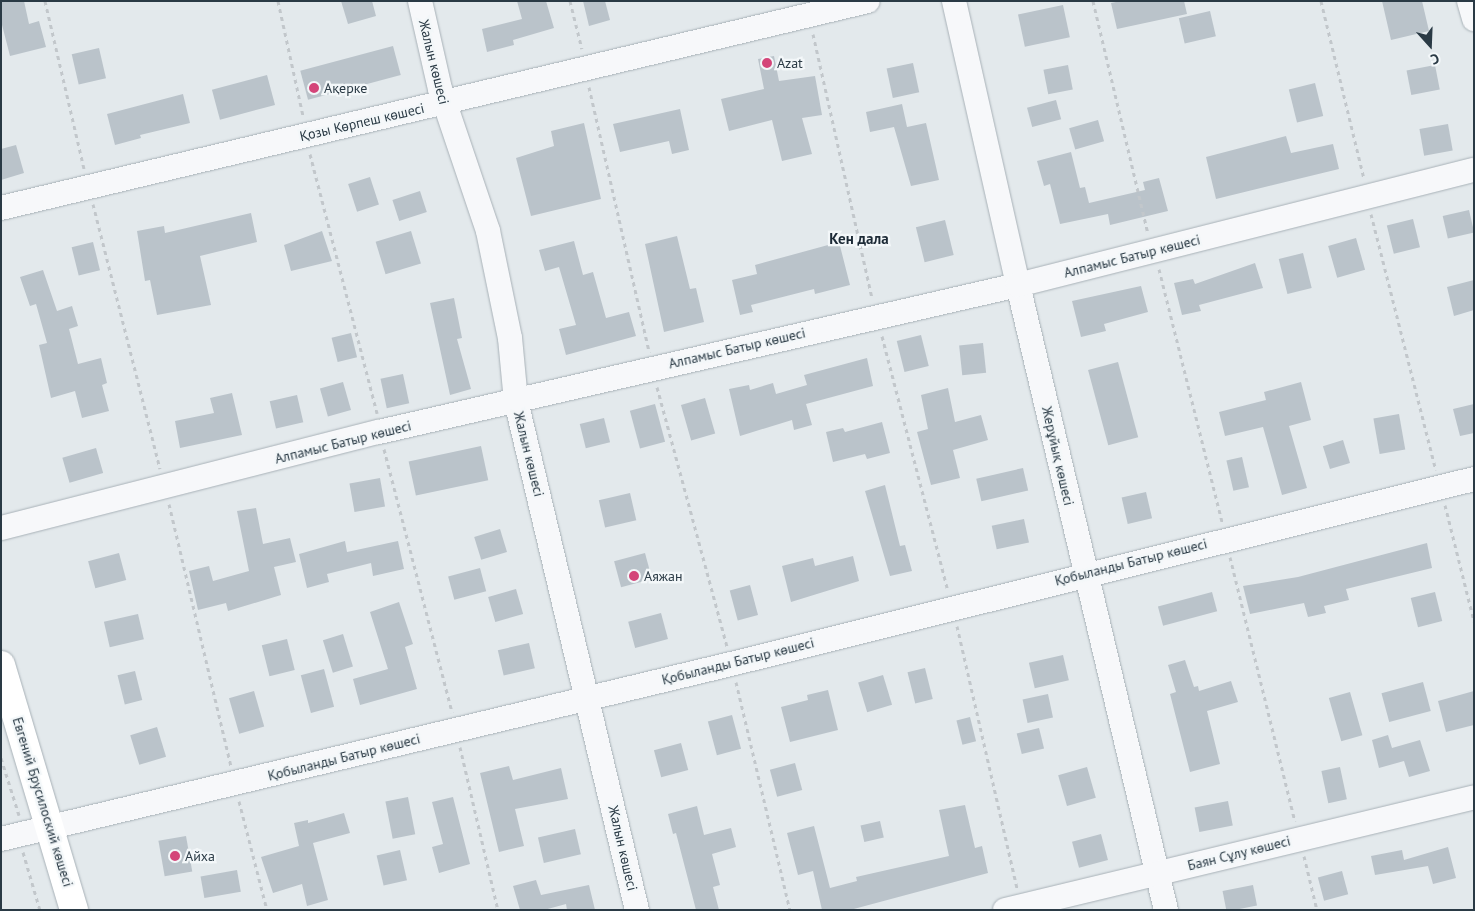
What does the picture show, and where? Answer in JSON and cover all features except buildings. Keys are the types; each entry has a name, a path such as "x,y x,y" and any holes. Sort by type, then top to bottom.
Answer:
{"main road":[{"name":"Евгений Брусилоский көшесі","path":"1,665 52,827 74,910"}],"street":[{"name":"Жалын көшесі","path":"420,1 444,103 488,231 510,338 516,401 588,696 637,910"},
{"name":"Қозы Көрпеш көшесі","path":"1,208 868,1"},
{"name":"Жерұйық көшесі","path":"954,1 1018,285 1166,910"},
{"path":"1469,1 1474,19"},
{"name":"Алпамыс Батыр көшесі","path":"1,528 379,432 516,401 652,367 1018,285 1474,170"},
{"name":"Қобыланды Батыр көшесі","path":"1,839 235,784 588,696 731,664 1226,538 1474,479"},
{"name":"Баян Сұлу көшесі","path":"1013,908 1474,797"}],"path":[{"path":"45,1 88,187 165,487 235,784 267,910"},
{"path":"278,1 305,121 305,136 456,729 498,910"},
{"path":"570,1 652,367 731,664 790,910"},
{"path":"1093,1 1317,910"},
{"path":"1321,1 1366,197 1474,621"},
{"path":"952,608 1013,908"}],"place":[{"name":"Azat","path":"767,63"},
{"name":"Ақерке","path":"314,88"},
{"name":"Аяжан","path":"634,576"},
{"name":"Айха","path":"175,856"}],"district":[{"name":"Кен дала","path":"859,239"}]}
